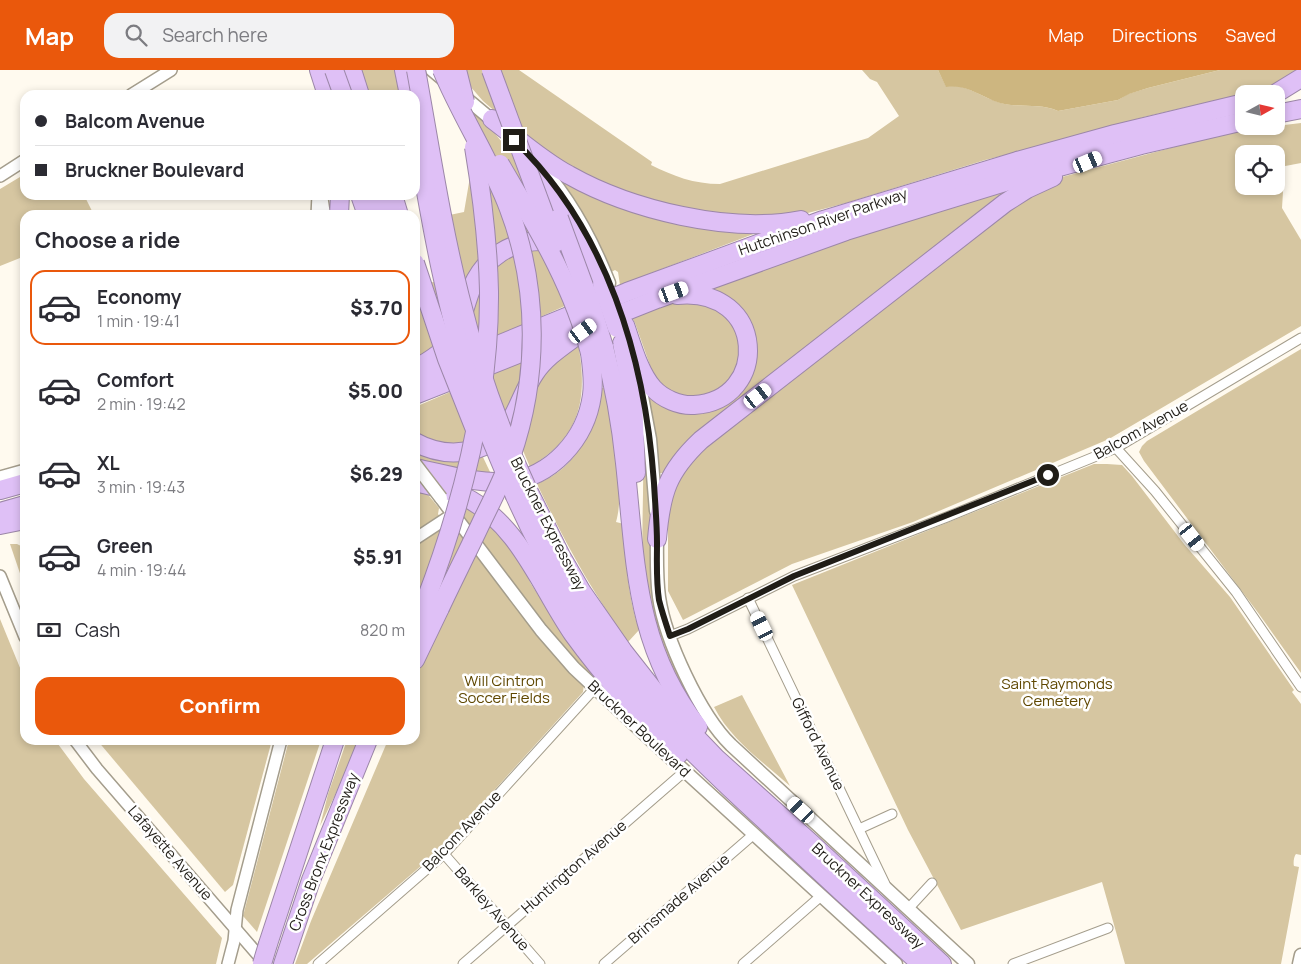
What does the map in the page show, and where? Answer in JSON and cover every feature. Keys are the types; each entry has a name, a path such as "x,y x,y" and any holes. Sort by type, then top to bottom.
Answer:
{"highway":[{"path":"352,70 358,90"},
{"path":"404,70 408,90"},
{"name":"Bruckner Expressway","path":"416,70 420,90"},
{"path":"420,620 432,605 496,492 510,458 526,402 531,366 532,337 529,287 522,251 514,224 495,177 442,70"},
{"path":"448,70 550,253 579,320 597,350"},
{"path":"420,644 432,605 446,541 468,468 479,412 487,348 489,292 484,221 472,140 457,70"},
{"path":"420,469 496,482 525,478 557,460 571,445 588,414 597,350 583,321 491,70"},
{"path":"501,70 578,269 597,350 620,422 635,563 641,605 649,633 665,672 693,721 720,753 812,844"},
{"path":"324,71 328,90"},
{"path":"319,90 324,71"},
{"path":"324,71 339,90"},
{"path":"1285,89 1301,78"},
{"path":"1285,94 1301,91"},
{"name":"Bruckner Expressway","path":"420,92 449,250 467,324 517,494 614,640 677,718 706,749 942,964"},
{"name":"Hutchinson River Parkway","path":"420,377 653,282 786,233 1070,146 1235,106"},
{"path":"1285,112 1301,109"},
{"path":"492,119 569,176 624,200 668,212 727,223 761,224 796,221 853,211"},
{"path":"492,119 570,224 606,284 621,327 652,387 661,395 678,403 692,405 715,400 728,392 742,376 748,356 747,336 738,318 725,304 705,296 681,295 657,299"},
{"path":"1285,120 1301,119"},
{"name":"Hutchinson River Parkway","path":"420,393 657,299 793,249 898,214 991,185 1235,123"},
{"path":"657,539 660,508 667,484 681,461 701,440 1005,203 1040,182 1104,155"},
{"name":"Bruckner Expressway","path":"420,158 435,244 454,327 480,412 549,567 595,638 634,688 705,765 921,964"},
{"path":"420,366 432,359 448,344 462,320 478,275 492,258 510,247 532,241 564,245 583,258 606,284"},
{"path":"420,278 446,359 485,451 517,494"},
{"path":"420,444 436,450 455,453 476,449 495,440 508,426 532,377 539,367 552,354 594,323"},
{"path":"621,327 634,408 636,448 635,563"},
{"path":"420,483 464,497 483,508 503,525 520,548 576,638 625,700 709,781 777,832"},
{"path":"0,490 20,484"},
{"path":"0,501 20,495"},
{"path":"0,512 20,506"},
{"path":"0,525 20,521"},
{"name":"Cross Bronx Expressway","path":"262,964 333,745"},
{"name":"Cross Bronx Expressway","path":"278,963 366,745"},
{"path":"321,856 374,745"}],"main road":[{"path":"332,90 346,70"},
{"path":"432,70 492,119"},
{"path":"621,327 640,382 648,427 653,468 658,593 670,636 702,706 717,730 968,964"},
{"name":"Bruckner Boulevard","path":"420,471 547,638 570,664 821,896 889,962"},
{"path":"1299,964 1301,955"}],"street":[{"path":"139,90 171,70"},
{"path":"0,176 20,163"},
{"name":"Balcom Avenue","path":"670,636 688,629 794,576 948,517 1116,448 1301,338"},
{"path":"1116,448 1155,491 1236,592 1301,687"},
{"path":"0,477 20,471"},
{"path":"420,537 453,514"},
{"path":"1,579 20,625"},
{"name":"Gifford Avenue","path":"748,598 888,891"},
{"name":"Balcom Avenue","path":"318,964 444,854 595,688"},
{"name":"Lafayette Avenue","path":"79,745 97,769 235,928 278,963"},
{"path":"228,964 233,946 237,910 280,745"},
{"name":"Huntington Avenue","path":"463,964 686,771"},
{"path":"859,829 892,814"},
{"name":"Brinsmade Avenue","path":"604,964 754,834"},
{"name":"Barkley Avenue","path":"444,854 540,964"},
{"path":"908,909 932,883"},
{"path":"742,964 821,896"},
{"path":"1013,964 1108,928"}],"green space":[{"path":"352,70 411,70 415,90 343,90"},
{"path":"456,70 519,70 652,162 651,165 684,179 701,183 720,184 868,138 899,116 877,82 870,79 862,70 938,70 946,86 968,89 1001,103 1044,107 1058,111 1118,100 1128,94 1148,88 1220,70 1301,70 1301,75 1271,85 1235,85 1235,96 1144,117 985,160 846,203 808,213 743,219 653,204 555,163 483,101"},
{"path":"460,96 493,131 518,162 542,230 512,240 448,336 420,360 420,285 447,279 435,218 464,212 479,124"},
{"path":"420,112 431,163 420,166"},
{"path":"1301,123 1301,163 1285,166 1285,145 1235,145 1235,195 1283,195 1282,208 1301,240 1301,326 1109,439 913,522 792,564 683,620 668,591 668,514 669,503 685,464 1005,207 1048,182 1234,131 1235,135 1285,135 1285,125"},
{"path":"553,173 756,228 756,233 620,285 618,272 615,270 611,272"},
{"path":"20,177 20,200 86,200 92,210 20,210 20,258 0,266 0,189"},
{"path":"1039,180 665,473 658,473 646,386 702,408 751,360 713,289 714,285 953,203"},
{"path":"539,246 567,305 520,326 453,352 475,294 499,260"},
{"path":"685,298 729,313 744,351 726,388 695,401 658,388 631,316"},
{"path":"578,343 582,382 581,399 577,414 570,429 560,442 547,455 530,467 515,432 535,380"},
{"path":"553,348 500,429 453,448 420,438 420,405"},
{"path":"1301,349 1301,673 1139,452 1147,441"},
{"path":"600,388 604,388 614,437 619,474 619,508 616,522 624,524 628,578 639,630 628,642 602,604 579,565 537,484 565,467 574,456 592,419"},
{"path":"639,406 649,477 651,579 654,605 695,706 693,707 676,677 662,645 648,596 643,550 643,457"},
{"path":"420,450 482,455 491,474 420,461"},
{"name":"Saint Raymonds Cemetery","path":"1094,464 1122,465 1132,476 1184,544 1230,597 1294,690 1292,692 1301,704 1301,855 1296,854 1294,860 1294,866 1299,867 1281,964 1125,964 1102,882 961,930 908,830 792,585"},
{"path":"420,490 425,491 439,508 438,514 440,517 420,531"},
{"path":"446,497 480,512 519,559 531,584 560,628 596,671 589,677 558,644"},
{"name":"Will Cintron Soccer Fields","path":"448,523 456,526 584,684 583,692 443,847 307,964 295,964 311,921 386,745 420,745 420,541"},
{"path":"10,544 20,546 20,573"},
{"path":"0,619 20,668 20,745 59,745 84,779 222,938 216,964 0,964"},
{"path":"742,695 790,786 738,740 714,707"},
{"path":"101,745 271,745 233,885 225,892"},
{"path":"288,745 319,745 257,932 243,916"},
{"path":"345,745 356,745 320,826 328,794"}],"shaded area":[{"path":"938,70 1220,70 1148,88 1118,100 1058,111 1044,107 1000,103 961,87 946,87"}],"route":[{"path":"514,140 544,170 573,211 603,268 625,325 640,382 648,427 655,503 659,600 670,636 688,629 794,576 948,517 1048,475"}]}
